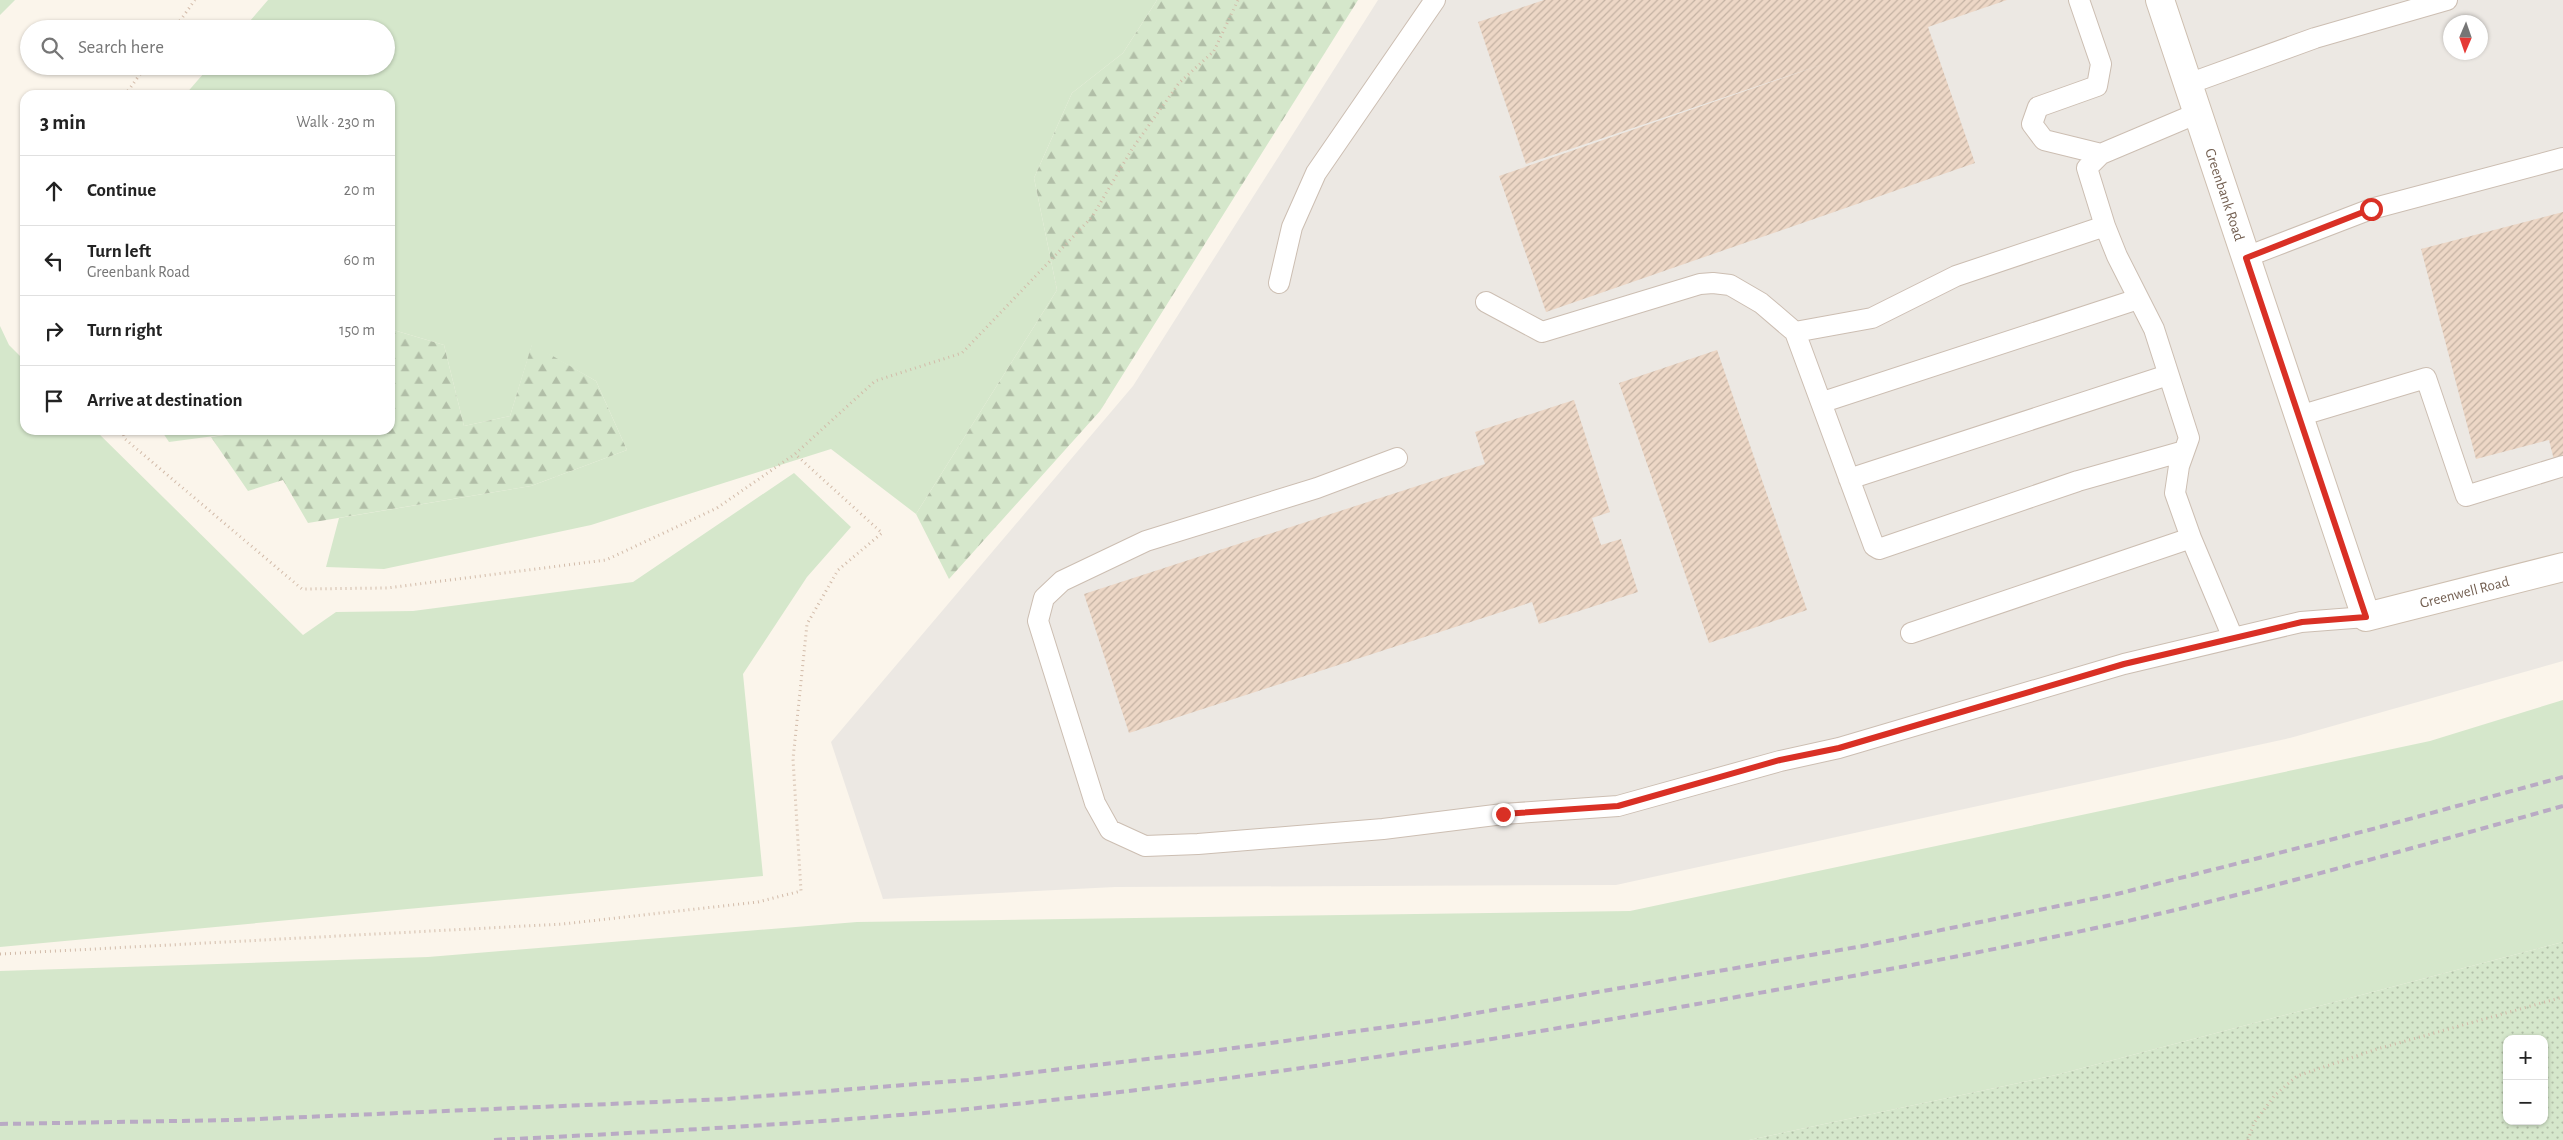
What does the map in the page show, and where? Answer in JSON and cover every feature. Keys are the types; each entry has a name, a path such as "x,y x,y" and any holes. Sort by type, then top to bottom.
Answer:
{"street":[{"name":"Greenbank Road","path":"2160,0 2366,617"},
{"name":"Greenwell Road","path":"2366,617 2563,567"}],"lane":[{"path":"1279,283 1292,227 1316,173 1435,0"},
{"path":"2079,0 2101,64 2097,86 2038,107 2032,124 2044,140 2101,154"},
{"path":"2188,84 2315,38 2447,0"},
{"path":"2198,113 2101,154 2087,168 2105,226 2138,299 2154,329 2189,438 2174,493 2233,638"},
{"path":"2246,258 2371,209 2563,158"},
{"path":"1795,332 1872,318 1956,276 2105,226"},
{"path":"1486,302 1538,332 1542,332 1700,284 1730,285 1743,292 1760,303 1795,332 1823,402 1874,546 1883,549 2078,482 2184,451"},
{"path":"1823,402 2138,299"},
{"path":"1850,479 2168,375"},
{"path":"2299,416 2426,378 2466,496 2563,466"},
{"path":"1396,458 1317,488 1146,541 1062,581 1044,598 1038,621 1095,803 1110,830 1145,846 1198,844 1388,829 1503,814 1618,806 1780,760 1839,748 2124,664 2302,622 2366,617"},
{"path":"1911,633 2192,538"}],"path":[{"path":"181,20 195,0"},
{"path":"124,435 125,439 302,589 387,588 606,560 717,508 796,454 875,381 962,353 1092,217 1132,149 1179,83 1214,51 1238,0"},
{"path":"129,90 139,75"},
{"path":"0,954 562,924 758,902 801,891 793,759 807,624 838,570 882,533 796,454"},
{"path":"2248,1140 2254,1123 2275,1095 2297,1076 2377,1049 2563,997"}],"shaded area":[{"path":"1378,0 2563,0 2563,661 2290,738 1616,885 1115,887 883,899 831,742 1133,386"}],"green space":[{"path":"0,0 15,0 0,15"},
{"path":"268,0 1157,0 1123,53 1072,93 1034,178 1057,290 916,514 831,449 591,525 384,569 326,567 339,518 531,486 627,450 596,381 532,345 510,416 464,426 444,345 395,330 395,90 189,90 202,75 395,75 395,20 251,20"},
{"path":"1157,0 1358,0 1100,411 949,579 916,514 1057,290 1034,178 1072,93 1123,53"},
{"path":"0,326 9,345 20,356 20,435 100,435 303,635 336,612 413,611 633,582 794,473 851,527 807,577 743,674 763,876 0,947"},
{"path":"395,330 444,345 464,426 510,416 532,344 596,381 627,450 531,486 308,523 283,480 248,491 211,437 225,435 395,435"},
{"path":"164,435 222,435 169,442"},
{"path":"2563,700 2563,942 2056,1075 1749,1140 0,1140 0,971 428,957 857,922 1630,911 2430,741"},
{"path":"2563,942 2563,1140 1749,1140 2056,1075"}],"building":[{"path":"1544,0 2007,0 1928,27 1975,163 1546,312 1499,176 1832,61 1526,164 1478,22"},
{"path":"2563,212 2563,458 2554,460 2549,440 2476,459 2421,249"},
{"path":"1717,350 1807,610 1709,643 1619,383"},
{"path":"1574,400 1610,512 1592,518 1601,545 1621,539 1638,592 1539,624 1532,602 1129,733 1084,594 1485,464 1475,432"}],"railway":[{"path":"0,1124 235,1120 726,1099 968,1080 1198,1053 1430,1021 1863,946 2117,894 2369,830 2563,777"},
{"path":"494,1140 672,1131 968,1109 1223,1079 1478,1041 1881,971 2114,924 2283,883 2563,806"}],"route":[{"path":"1503,814 1618,806 1674,792 1780,760 1839,748 2124,664 2248,633 2302,622 2366,617 2246,258 2371,209"}]}
